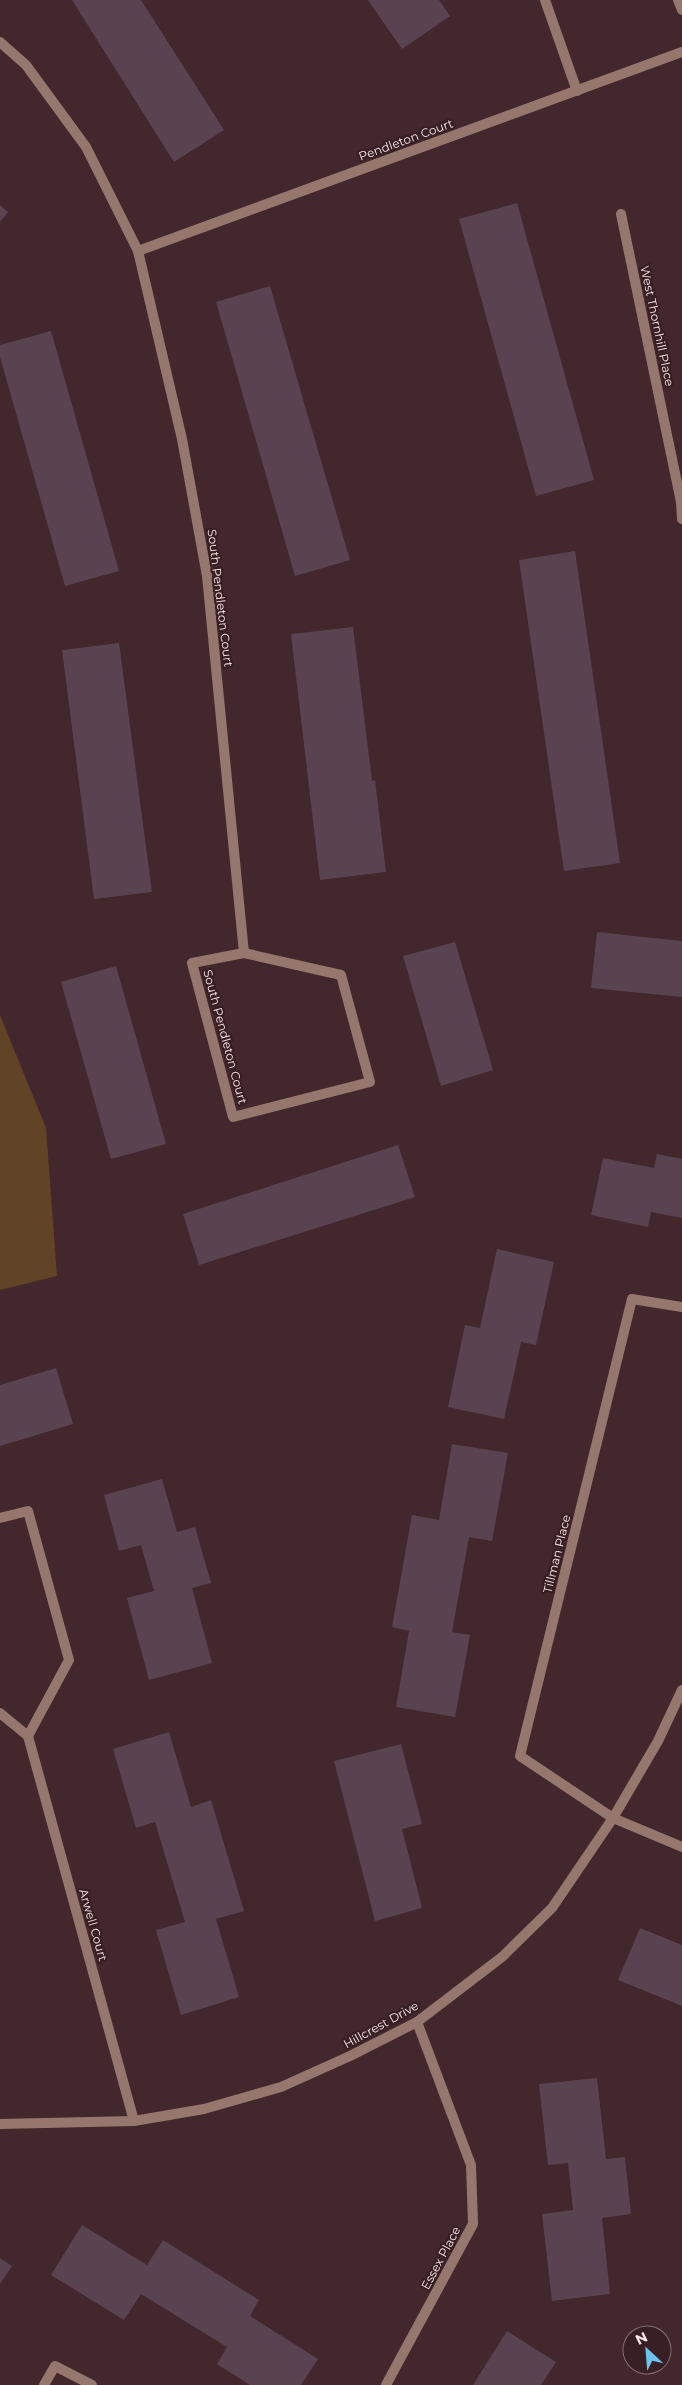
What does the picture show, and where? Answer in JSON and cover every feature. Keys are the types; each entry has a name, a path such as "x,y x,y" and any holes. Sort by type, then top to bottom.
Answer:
{"street":[{"path":"545,0 577,91"},
{"path":"678,0 682,10"},
{"name":"South Pendleton Court","path":"0,42 26,65 86,147 138,251 182,439 207,576 244,953"},
{"name":"Pendleton Court","path":"138,251 682,52"},
{"name":"West Thornhill Place","path":"621,214 682,502 682,519"},
{"name":"South Pendleton Court","path":"244,953 341,974 370,1082 233,1117 192,963 244,953"},
{"name":"Tillman Place","path":"613,1818 520,1756 632,1299 682,1307"},
{"path":"0,1518 28,1511 69,1660 28,1736 0,1713"},
{"name":"Hillcrest Drive","path":"0,2124 134,2121 204,2109 281,2087 350,2056 417,2022 502,1957 552,1908 613,1818 658,1741 682,1690"},
{"name":"Arwell Court","path":"28,1736 134,2121"},
{"path":"613,1818 682,1847"},
{"name":"Essex Place","path":"386,2385 473,2224 471,2165 417,2022"},
{"path":"44,2385 55,2366 92,2385"}],"shaded area":[{"path":"0,1015 46,1128 57,1276 0,1290"}],"building":[{"path":"72,0 141,0 224,130 174,162"},
{"path":"368,0 439,0 450,16 402,49"},
{"path":"517,203 594,480 536,496 459,219"},
{"path":"0,205 8,212 0,222"},
{"path":"270,286 350,560 295,576 216,302"},
{"path":"51,331 119,571 65,586 0,357 0,345"},
{"path":"575,551 620,863 564,871 519,560"},
{"path":"353,627 372,781 375,780 386,872 320,880 291,634"},
{"path":"119,643 152,892 94,899 62,650"},
{"path":"597,932 682,941 682,997 591,988"},
{"path":"455,942 493,1070 441,1086 403,956"},
{"path":"116,966 166,1144 111,1159 61,982"},
{"path":"398,1145 415,1197 199,1265 183,1214"},
{"path":"657,1154 682,1159 682,1218 651,1212 648,1227 591,1215 603,1158 654,1168"},
{"path":"497,1249 554,1262 536,1345 521,1342 504,1419 448,1407 465,1325 480,1328"},
{"path":"56,1368 73,1424 0,1446 0,1385"},
{"path":"452,1444 508,1453 492,1541 469,1537 452,1632 470,1635 455,1717 396,1707 409,1631 392,1627 412,1515 439,1520"},
{"path":"162,1479 177,1532 195,1527 211,1583 192,1588 212,1663 149,1680 127,1598 154,1591 141,1545 119,1551 104,1495"},
{"path":"169,1732 191,1807 211,1800 244,1911 216,1919 239,1997 181,2015 156,1930 185,1922 155,1822 136,1828 113,1749"},
{"path":"401,1744 422,1824 402,1829 422,1908 375,1921 334,1761"},
{"path":"640,1928 682,1945 682,2006 618,1980"},
{"path":"597,2078 606,2159 625,2157 631,2214 602,2218 610,2294 552,2301 542,2214 573,2210 568,2163 548,2165 539,2084"},
{"path":"82,2225 147,2265 163,2240 259,2300 250,2316 318,2359 301,2385 250,2385 217,2364 227,2347 141,2294 124,2320 51,2275"},
{"path":"0,2258 12,2266 0,2284"},
{"path":"507,2331 556,2362 541,2385 473,2385"}]}
